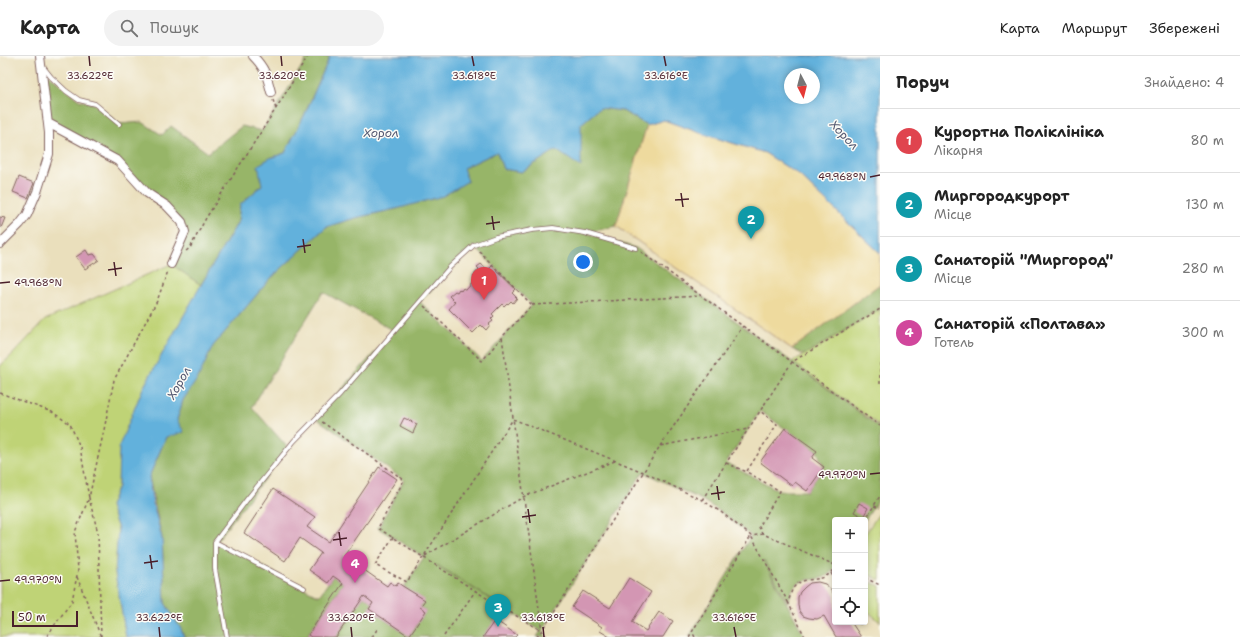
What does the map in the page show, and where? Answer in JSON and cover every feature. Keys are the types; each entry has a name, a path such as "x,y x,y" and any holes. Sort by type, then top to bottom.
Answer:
{"street":[{"path":"253,56 261,64 267,74 271,92"},
{"path":"0,244 27,215 37,192 49,154 49,133 40,60"},
{"path":"48,123 118,161 148,193 167,206 182,222 185,232 171,264"}],"lane":[{"path":"40,60 51,77 66,91 79,100 95,104 119,124"},
{"path":"227,637 215,569 215,542 294,441 340,394 450,268 474,245 496,237 532,230 553,228 585,233 636,248"},
{"path":"215,542 304,588"}],"path":[{"path":"185,252 190,248 206,218 308,56"},
{"path":"271,92 276,109"},
{"path":"474,245 532,305"},
{"path":"636,248 880,426"},
{"path":"46,637 72,601 78,570 75,532 89,498 114,380 157,301 171,264"},
{"path":"420,302 482,361 532,305 701,296"},
{"path":"702,500 792,362 880,309"},
{"path":"537,637 660,446 743,326"},
{"path":"502,338 542,631"},
{"path":"880,363 880,385"},
{"path":"0,393 52,412 70,424 80,447 89,498 98,533 101,637"},
{"path":"747,472 777,424 760,411"},
{"path":"316,418 404,480 378,528 542,631 546,637"},
{"path":"513,418 643,472 702,500 721,512 751,536 806,637"},
{"path":"393,537 375,565 407,582 513,418"},
{"path":"660,446 748,429"},
{"path":"424,557 524,497 616,461"},
{"path":"726,463 747,472 780,491 759,526 763,534"},
{"path":"867,517 880,496"},
{"path":"874,506 880,508"},
{"path":"689,637 751,536 763,534 832,565"},
{"path":"788,602 793,587 804,580 821,579 831,573"},
{"path":"77,577 101,637"},
{"path":"868,579 880,585"},
{"path":"444,636 476,590"},
{"path":"372,637 378,628"},
{"path":"692,632 696,637"}],"green space":[{"path":"308,56 330,56 304,116 285,153 270,158 262,185 240,205 238,222 201,285 171,264 185,232 182,222 118,161 48,123 41,64 51,77 79,100 95,104 119,124 142,122 162,135 171,126 208,153 242,126 262,131"},
{"path":"600,108 623,111 647,125 616,226 586,233 636,248 880,428 880,497 867,517 832,517 832,571 830,573 825,577 799,583 793,588 788,602 764,561 805,637 689,637 751,536 721,512 702,500 643,472 542,631 546,637 537,637 541,631 437,565 504,608 483,637 336,637 364,596 373,603 369,609 409,636 426,611 420,607 424,600 404,587 424,557 378,528 404,480 316,418 394,331 323,292 252,407 288,448 216,542 319,596 333,576 343,583 308,634 311,637 184,637 181,629 165,603 162,538 149,477 166,437 177,420 183,400 213,346 270,279 326,227 355,218 400,208 463,168 497,152 503,169 521,172 556,150 581,124","holes":["474,246 532,305 482,361 420,302","760,411 817,451 824,467 807,491 780,491 726,463"]},
{"path":"171,264 201,285 143,388 120,446 118,486 110,506 118,529 115,573 126,637 0,637 0,366 45,320"},
{"path":"880,284 880,309 804,355 792,349"},
{"path":"880,309 880,426 792,362"},
{"path":"880,512 880,580 868,574 868,530"},
{"path":"868,581 880,586 880,622 868,612"}],"sand":[{"path":"664,120 765,153 799,175 880,253 880,284 792,349 616,226 647,125"}],"water":[{"name":"Хорол","path":"330,56 880,56 880,253 799,175 765,153 664,120 647,125 623,111 600,108 581,124 581,167 556,150 521,172 503,169 497,152 463,168 468,181 443,196 400,208 355,218 326,227 270,279 213,346 198,378 183,400 177,420 184,432 166,437 149,477 152,499 162,538 165,603 181,629 184,637 126,637 115,573 118,529 110,506 118,486 119,446 143,388 238,222 240,205 262,185 258,165 270,158 285,153 304,116"}],"building":[{"path":"19,177 34,183 28,198 13,192"},
{"path":"0,217 5,218 1,228 0,227"},
{"path":"86,250 89,255 94,254 99,260 85,269 76,257"},
{"path":"481,264 488,270 492,266 516,289 512,293 517,298 513,303 511,301 504,306 502,304 492,314 494,316 491,319 493,321 489,324 490,325 486,330 481,325 473,333 449,309 455,302 449,296 455,291 457,292 459,289 461,291 463,288 466,290 476,279 473,276 479,269 477,267"},
{"path":"404,418 417,424 413,433 400,426"},
{"path":"785,428 817,451 812,458 824,467 807,491 795,482 792,486 760,462"},
{"path":"379,467 397,479 344,556 387,586 390,582 396,586 398,583 425,600 420,607 426,611 409,636 369,609 373,603 364,596 336,637 311,637 308,635 343,583 333,576 328,583 309,570 321,553 300,538 285,561 244,533 273,489 315,517 307,527 329,542"},
{"path":"859,503 868,508 863,517 854,512"},
{"path":"629,578 651,592 632,622 646,631 659,612 673,621 663,637 610,637 600,631 602,627 572,607 583,591 610,608"},
{"path":"818,582 825,584 832,591 832,625 853,625 861,637 836,637 824,616 817,619 803,616 799,611 798,597 800,592 810,583"},
{"path":"495,620 517,635 515,637 483,637"}],"place":[{"name":"Миргородкурорт","path":"751,239"},
{"name":"Курортна Поліклініка","path":"484,300"},
{"name":"Санаторій «Полтава»","path":"355,583"},
{"name":"Санаторій \"Миргород\"","path":"498,627"}]}
